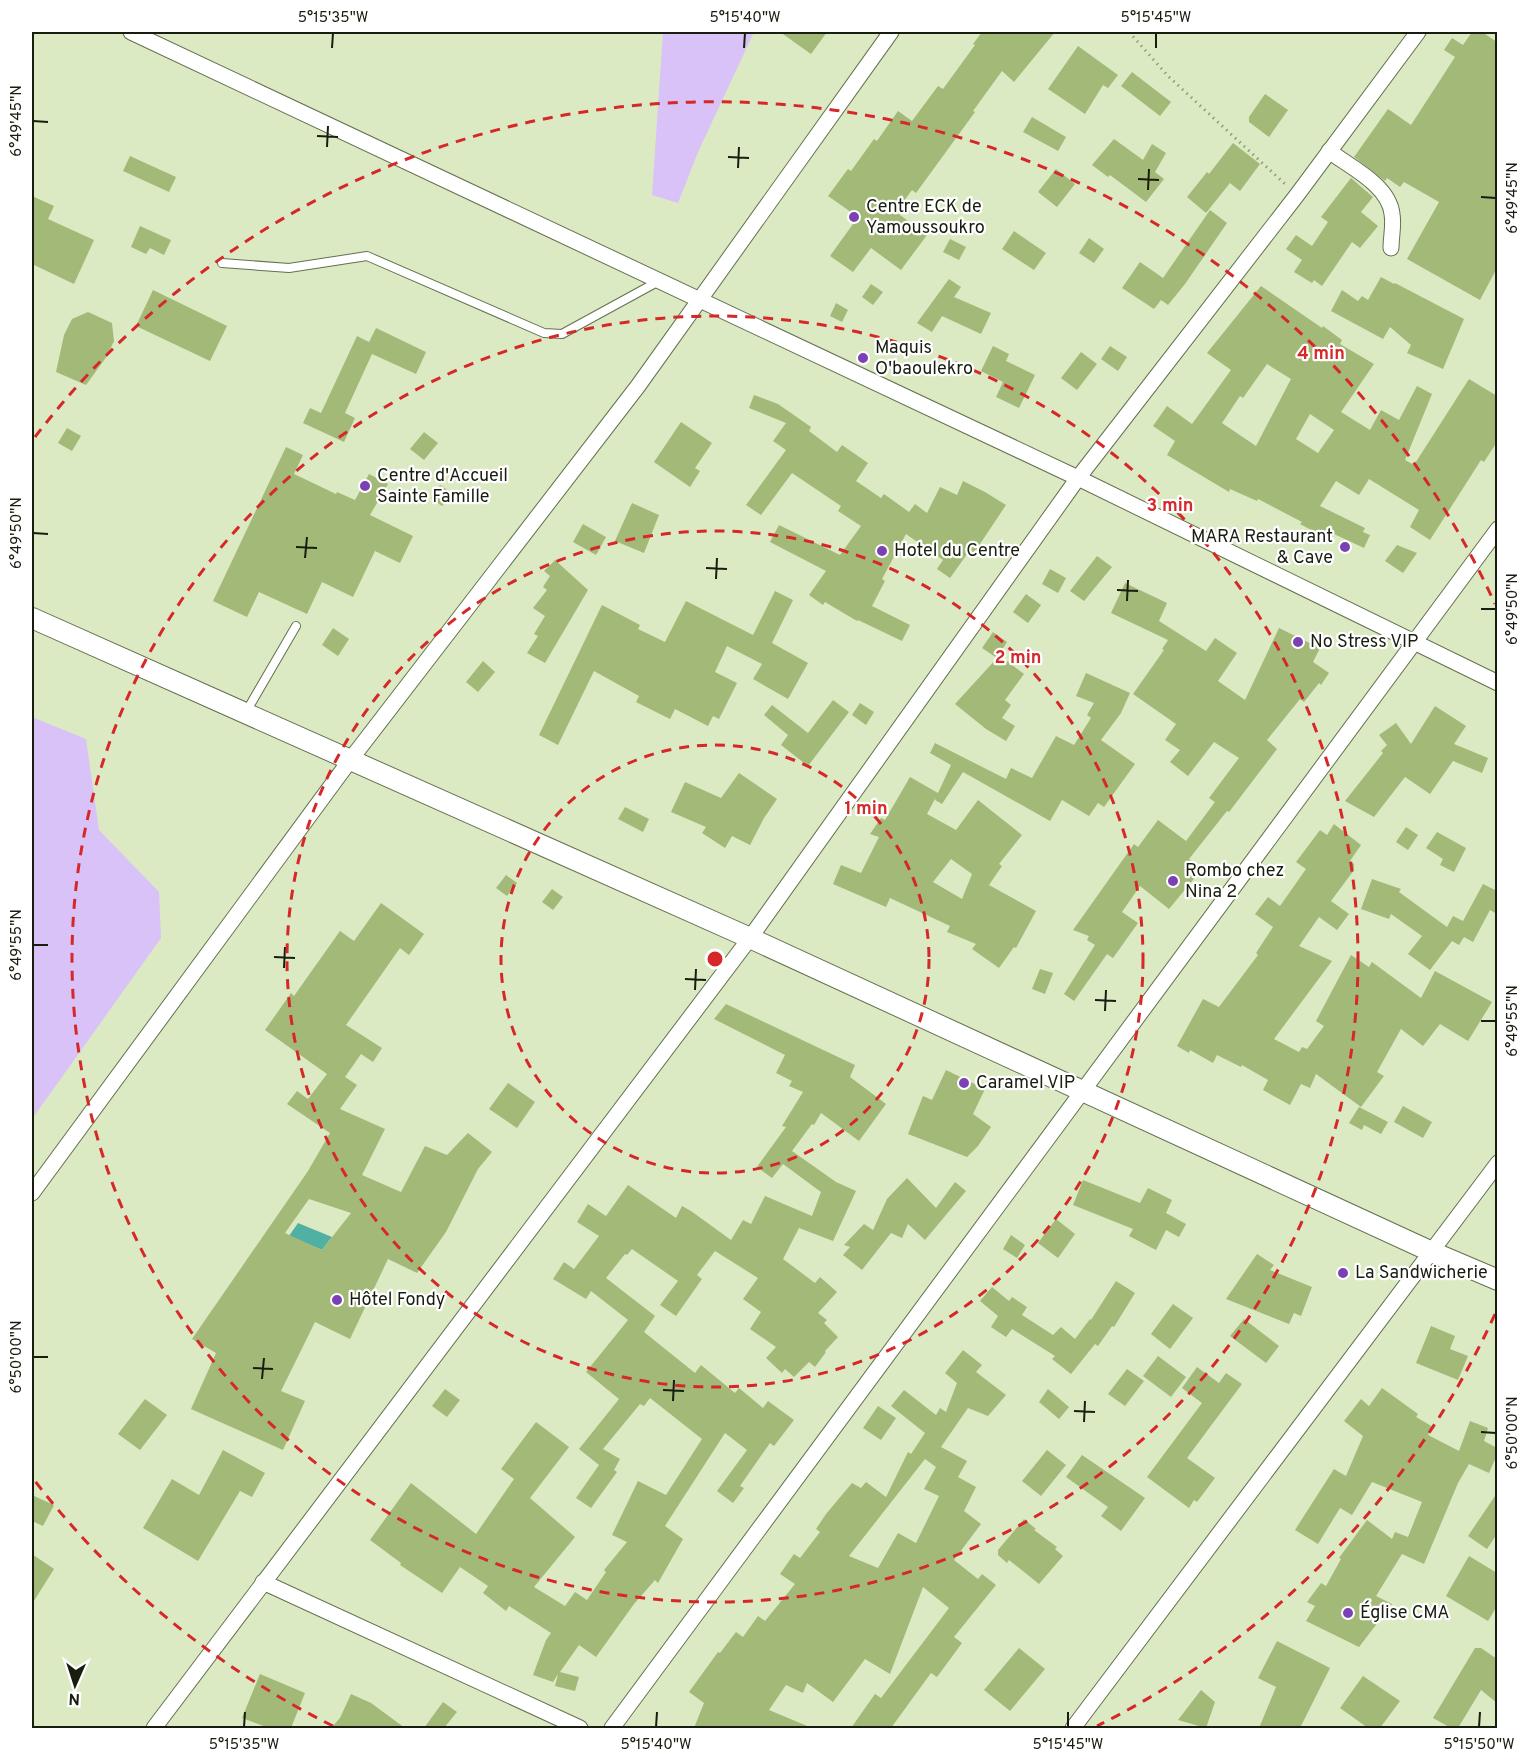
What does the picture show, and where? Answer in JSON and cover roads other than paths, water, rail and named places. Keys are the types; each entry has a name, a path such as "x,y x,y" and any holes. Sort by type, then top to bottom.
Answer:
{"street":[{"path":"131,32 1078,478 1497,683"},
{"path":"32,1193 351,759 638,386 891,32"},
{"path":"154,1728 750,938 1078,478 1297,195 1418,32"},
{"path":"1329,151 1384,194 1392,213 1390,248"},
{"path":"612,1728 1497,529"},
{"path":"32,618 750,938 1497,1280"},
{"path":"1073,1728 1497,1163"},
{"path":"263,1582 580,1728"}],"lane":[{"path":"222,263 289,268 367,256 544,333 562,334 659,281"},
{"path":"246,714 296,626"}],"water":[{"path":"298,1223 332,1237 322,1250 289,1236"}],"place":[{"name":"Centre ECK de Yamoussoukro","path":"854,217"},
{"name":"Maquis O'baoulekro","path":"863,358"},
{"name":"Centre d'Accueil Sainte Famille","path":"365,486"},
{"name":"MARA Restaurant & Cave","path":"1345,547"},
{"name":"Hotel du Centre","path":"882,551"},
{"name":"No Stress VIP","path":"1298,642"},
{"name":"Rombo chez Nina 2","path":"1173,881"},
{"name":"Caramel VIP","path":"964,1083"},
{"name":"La Sandwicherie","path":"1343,1273"},
{"name":"Hôtel Fondy","path":"337,1300"},
{"name":"Église CMA","path":"1348,1613"}]}
